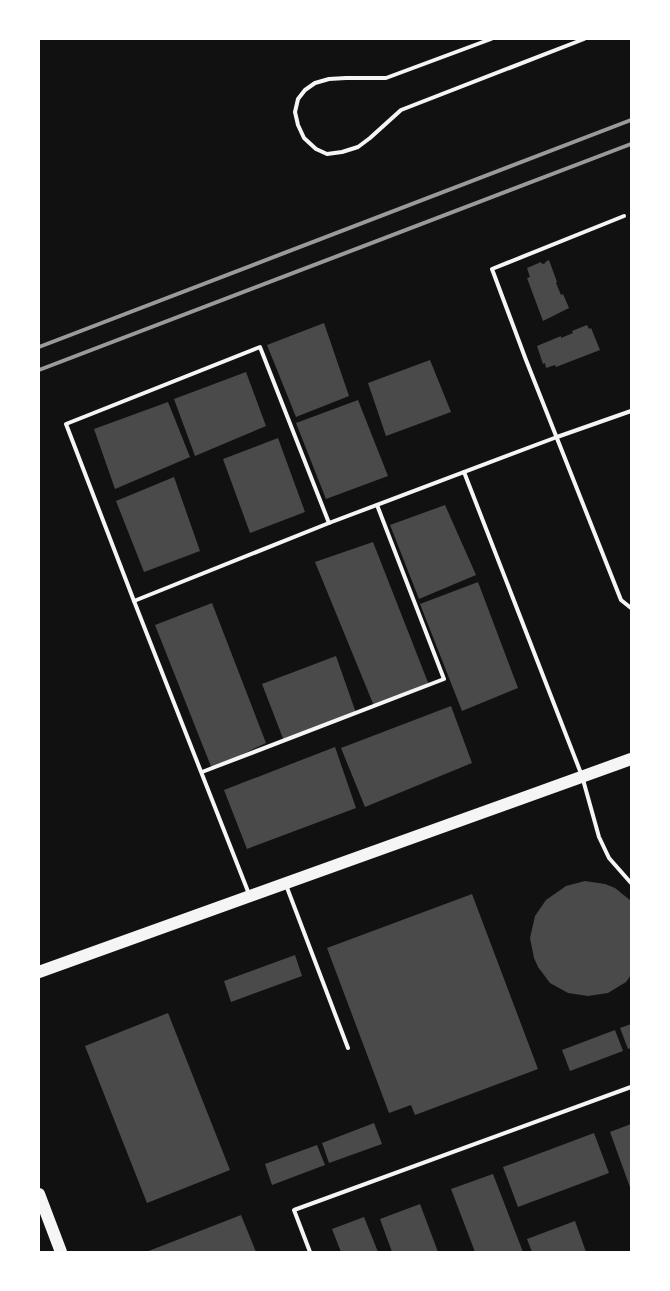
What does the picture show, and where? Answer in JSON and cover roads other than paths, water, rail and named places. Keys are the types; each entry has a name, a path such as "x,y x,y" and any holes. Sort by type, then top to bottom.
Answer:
{"main road":[{"path":"39,972 631,759"},
{"path":"39,1194 61,1252"}],"lane":[{"path":"491,39 386,78 329,79 315,83 305,90 298,99 295,112 304,138 327,154 358,147 401,110 584,39"},
{"path":"624,216 492,269 621,600 631,608"},
{"path":"250,896 66,424 260,348 329,523"},
{"path":"134,601 377,504 631,411"},
{"path":"464,472 582,776 599,837 608,858 631,883"},
{"path":"202,772 444,679 377,504"},
{"path":"285,883 348,1048"},
{"path":"310,1252 294,1210 631,1086"}],"railway":[{"path":"39,347 631,120"},
{"path":"39,370 631,144"}]}
